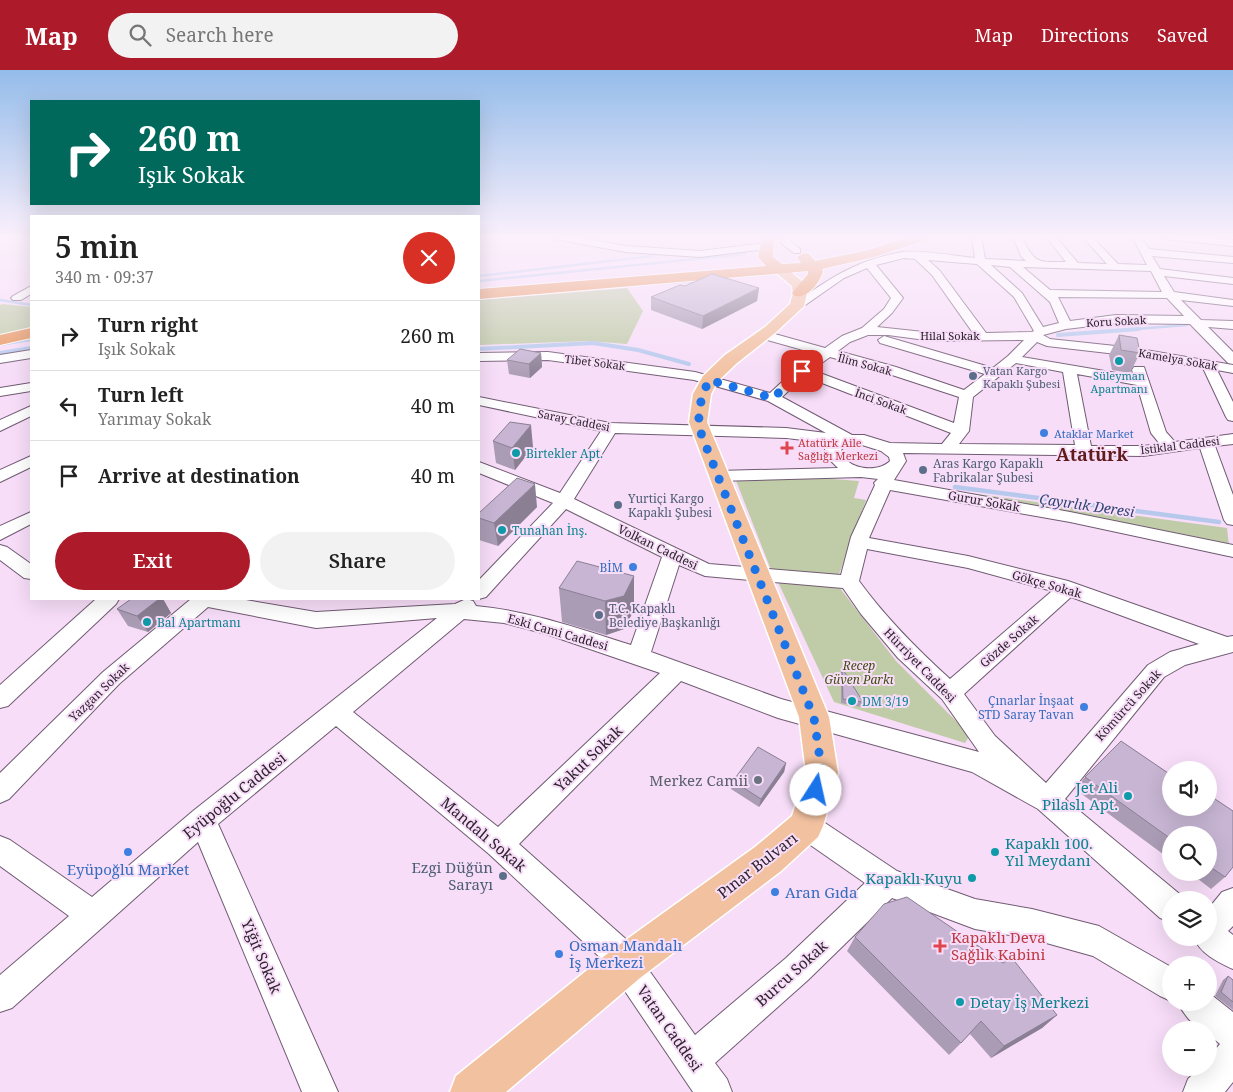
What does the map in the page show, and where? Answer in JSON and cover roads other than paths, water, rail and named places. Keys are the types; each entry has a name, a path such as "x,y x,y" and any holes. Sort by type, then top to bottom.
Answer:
{"highway":[{"path":"480,286 497,284"},
{"path":"480,294 608,284"},
{"path":"798,299 809,284"},
{"path":"0,340 30,333"},
{"path":"0,348 30,342"}],"main road":[{"path":"798,284 798,299"},
{"name":"Pınar Bulvarı","path":"472,1092 626,964 768,860 806,826 822,773 814,718 698,422 702,394 709,380 731,359 764,335 798,299"}],"street":[{"path":"798,299 826,284"},
{"path":"786,433 779,401 802,371 828,354 846,339 863,332 888,311 897,298 885,284"},
{"path":"944,284 981,335"},
{"path":"718,476 881,469 947,448 961,431 966,394 1013,359 1037,333 1018,295 1005,284"},
{"path":"1036,284 1055,300 1066,325"},
{"path":"1163,284 1170,296 1233,360"},
{"path":"17,298 30,290"},
{"path":"1047,293 1170,296 1233,303"},
{"name":"Koru Sokak","path":"1037,333 1066,325 1116,319 1233,325"},
{"name":"Hilal Sokak","path":"863,332 888,331 933,337 1037,333"},
{"path":"863,332 920,352 995,373"},
{"name":"Kamelya Sokak","path":"1037,333 1047,342 1134,352 1206,363 1233,370"},
{"name":"İlim Sokak","path":"764,335 891,370 966,394"},
{"path":"920,352 933,337"},
{"path":"1213,340 1233,341"},
{"path":"1134,352 1159,432 1171,448"},
{"path":"0,359 30,354"},
{"name":"Tibet Sokak","path":"480,357 548,356 663,371 709,380 779,401 847,440"},
{"path":"1013,359 1143,382"},
{"path":"1206,363 1233,417"},
{"path":"1069,368 1083,446 1086,451"},
{"name":"İnci Sokak","path":"802,371 961,431"},
{"path":"0,392 30,387"},
{"name":"Saray Caddesi","path":"480,400 610,428 700,430"},
{"path":"0,426 30,411"},
{"path":"480,589 486,573 564,501 610,428"},
{"path":"700,430 786,433 847,440 870,440 881,469 849,582"},
{"name":"İstiklal Caddesi","path":"947,448 1143,451 1233,438"},
{"path":"847,440 835,445 832,450 832,456 843,466 881,469"},
{"path":"1206,443 1232,517"},
{"path":"0,477 30,461"},
{"name":"Volkan Caddesi","path":"480,467 564,501 706,570 757,576 849,582"},
{"name":"Gurur Sokak","path":"881,469 1070,517 1233,551"},
{"path":"0,534 30,518"},
{"name":"Gökçe Sokak","path":"859,542 968,562 1068,588 1231,645"},
{"path":"0,551 30,572"},
{"path":"638,656 673,554"},
{"name":"Hürriyet Caddesi","path":"849,582 868,610 906,652 950,693 986,743 1047,801 1162,898"},
{"name":"Gözde Sokak","path":"950,693 1068,588"},
{"path":"0,699 108,600"},
{"name":"Yazgan Sokak","path":"0,791 111,678 203,600"},
{"name":"Eski Cami Caddesi","path":"209,600 316,620 447,610 467,605 638,656 778,708 979,763 1047,801"},
{"name":"Eyüpoğlu Caddesi","path":"0,996 203,820 467,605"},
{"name":"Kömürcü Sokak","path":"1047,801 1156,671 1178,658 1231,645"},
{"name":"Yakut Sokak","path":"499,845 678,670"},
{"name":"Mandalı Sokak","path":"336,712 499,845 617,952 626,964"},
{"name":"Yiğit Sokak","path":"203,820 320,1092"},
{"path":"806,826 888,882 975,914 1032,924 1099,942 1162,980"},
{"path":"0,849 93,914"},
{"name":"Burcu Sokak","path":"692,1061 797,969 888,882"},
{"path":"1217,921 1233,903"},
{"path":"1217,943 1233,953"},
{"name":"Vatan Caddesi","path":"626,964 714,1092"},
{"path":"1205,1011 1233,1033"},
{"path":"1201,1092 1233,1056"}],"waterway":[{"path":"0,300 30,305"},
{"path":"1123,330 1187,325"},
{"path":"1058,335 1139,329"},
{"path":"0,344 30,339"},
{"path":"480,349 593,343 638,350 689,364"},
{"path":"0,353 30,348"},
{"name":"Çayırlık Deresi","path":"955,487 1219,522"}],"place":[{"name":"Süleyman Apartmanı","path":"1119,361"},
{"name":"Vatan Kargo Kapaklı Şubesi","path":"973,376"},
{"name":"Ataklar Market","path":"1044,433"},
{"name":"Atatürk Aile Sağlığı Merkezi","path":"787,448"},
{"name":"Birtekler Apt.","path":"516,453"},
{"name":"Aras Kargo Kapaklı Fabrikalar Şubesi","path":"923,470"},
{"name":"Yurtiçi Kargo Kapaklı Şubesi","path":"618,505"},
{"name":"Tunahan İnş.","path":"502,530"},
{"name":"BİM","path":"633,567"},
{"name":"T.C. Kapaklı Belediye Başkanlığı","path":"599,615"},
{"name":"Bal Apartmanı","path":"147,622"},
{"name":"DM 3/19","path":"852,701"},
{"name":"Çınarlar İnşaat STD Saray Tavan","path":"1084,707"},
{"name":"Merkez Camii","path":"758,780"},
{"name":"Jet Ali Pilaslı Apt.","path":"1128,796"},
{"name":"Eyüpoğlu Market","path":"128,852"},
{"name":"Kapaklı 100. Yıl Meydanı","path":"995,852"},
{"name":"Ezgi Düğün Sarayı","path":"503,876"},
{"name":"Kapaklı Kuyu","path":"972,878"},
{"name":"Aran Gıda","path":"775,892"},
{"name":"Kapaklı Deva Sağlık Kabini","path":"940,946"},
{"name":"Osman Mandalı İş Merkezi","path":"559,954"},
{"name":"Detay İş Merkezi","path":"960,1002"}],"district":[{"name":"Atatürk","path":"1092,454"}],"park label":[{"name":"Recep Güven Parkı","path":"859,672"}]}
